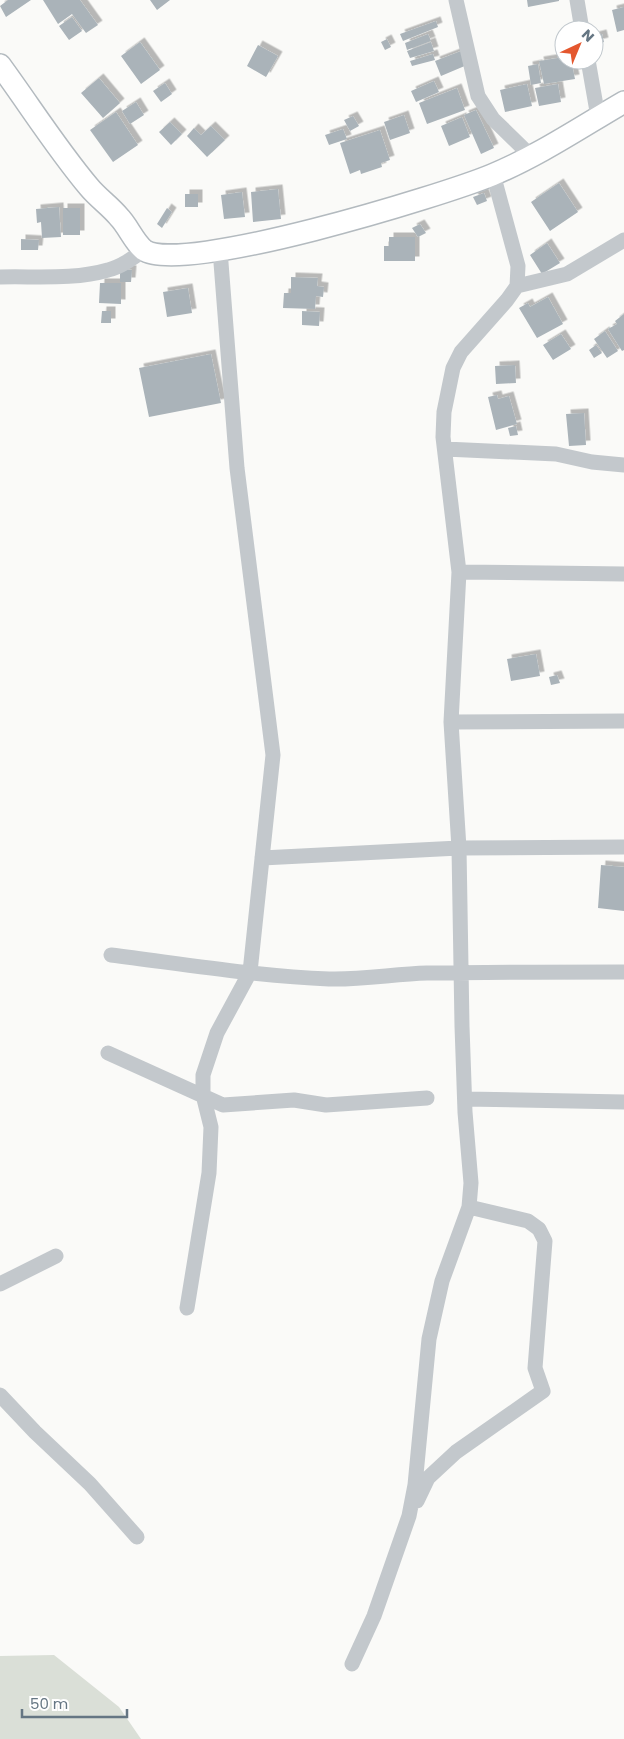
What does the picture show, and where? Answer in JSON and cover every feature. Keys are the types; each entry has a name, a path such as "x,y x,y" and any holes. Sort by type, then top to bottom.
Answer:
{"main road":[{"path":"0,65 90,188 120,218 144,250 164,255 190,255 220,250 326,226 412,202 493,174 531,156 624,102"}],"street":[{"path":"456,0 478,96 493,119 531,156"},
{"path":"577,0 580,20"},
{"path":"590,70 598,116"},
{"path":"409,1516 415,1485 429,1339 442,1281 469,1207 471,1183 465,1099 460,972 459,848 451,722 459,572 445,449 444,412 453,368 461,352 517,286 518,266 493,174"},
{"path":"517,286 567,274 624,240"},
{"path":"0,277 91,274 109,270 128,262 144,250"},
{"path":"187,1308 209,1173 211,1127 203,1095 203,1075 217,1033 250,972 273,755 237,468 220,250"},
{"path":"445,449 556,454 592,462 624,465"},
{"path":"459,572 624,574"},
{"path":"451,722 624,721"},
{"path":"262,858 459,848 624,847"},
{"path":"111,955 250,972 358,979 389,975 460,972 624,972"},
{"path":"108,1053 223,1105 294,1100 326,1105 427,1098"},
{"path":"465,1099 624,1102"},
{"path":"352,1664 374,1616 409,1516 428,1478 456,1452 543,1391 535,1368 545,1242 539,1229 528,1221 469,1207"},
{"path":"0,1284 56,1256"},
{"path":"0,1395 35,1432 90,1484 137,1537"}],"shaded area":[{"path":"54,1655 119,1707 141,1739 0,1739 0,1656"}],"building":[{"path":"8,0 31,0 6,17 0,6"},
{"path":"43,0 80,0 98,25 86,33 72,14 58,24"},
{"path":"150,0 170,0 157,10"},
{"path":"527,0 559,0 559,1 528,7"},
{"path":"624,7 624,30 617,32 612,10"},
{"path":"72,17 82,31 69,40 59,26"},
{"path":"436,21 438,27 403,41 400,34"},
{"path":"428,34 431,41 407,50 405,43"},
{"path":"387,39 391,47 385,50 381,42"},
{"path":"140,42 160,70 141,84 121,56"},
{"path":"431,42 434,51 410,58 407,51"},
{"path":"258,45 278,56 266,77 247,66"},
{"path":"461,51 467,65 441,76 435,61"},
{"path":"433,54 435,60 412,66 410,61"},
{"path":"554,59 554,70 573,70 575,79 544,84 539,61"},
{"path":"538,64 541,83 531,85 528,66"},
{"path":"99,78 120,103 103,118 81,93"},
{"path":"434,81 439,92 416,102 411,91"},
{"path":"165,83 172,94 161,102 153,91"},
{"path":"527,84 532,106 505,112 500,90"},
{"path":"558,84 561,102 539,106 535,88"},
{"path":"457,88 465,110 427,124 419,103"},
{"path":"136,102 144,115 130,124 122,111"},
{"path":"476,110 494,148 481,154 464,115"},
{"path":"116,112 138,145 113,162 90,130"},
{"path":"404,115 410,133 390,140 384,122"},
{"path":"353,116 359,126 350,131 344,120"},
{"path":"462,117 470,137 449,146 441,126"},
{"path":"170,122 182,134 171,145 159,132"},
{"path":"211,126 225,140 207,157 187,136 194,128 201,135"},
{"path":"343,129 347,139 329,145 325,135"},
{"path":"380,130 390,160 381,163 382,167 361,174 360,170 350,174 340,143"},
{"path":"559,183 578,212 550,231 531,202"},
{"path":"278,189 281,219 253,222 251,192"},
{"path":"242,192 245,217 224,219 221,195"},
{"path":"484,193 487,201 477,205 473,197"},
{"path":"185,194 198,194 198,207 185,207"},
{"path":"59,207 61,237 42,238 41,222 37,223 36,209"},
{"path":"63,208 80,208 80,235 63,235"},
{"path":"167,208 172,212 162,228 157,224"},
{"path":"420,224 426,233 418,237 412,228"},
{"path":"389,237 415,237 415,261 384,261 384,246 389,246"},
{"path":"21,239 39,240 38,250 21,250"},
{"path":"547,243 560,263 542,274 530,255"},
{"path":"120,269 132,270 131,282 120,282"},
{"path":"291,277 318,278 317,286 324,287 323,297 316,296 315,309 283,308 284,293 291,293"},
{"path":"100,283 121,283 121,304 99,303"},
{"path":"188,288 192,313 167,317 163,292"},
{"path":"548,297 563,324 537,338 519,308 528,303 530,307"},
{"path":"102,311 111,311 111,323 101,323"},
{"path":"302,311 320,312 319,326 302,325"},
{"path":"624,314 624,350 622,351 608,329 617,324 615,321"},
{"path":"605,331 618,351 607,358 594,339"},
{"path":"561,334 571,349 553,360 543,345"},
{"path":"596,345 602,353 594,358 589,350"},
{"path":"211,354 221,403 149,417 139,368"},
{"path":"515,365 516,383 496,384 495,366"},
{"path":"497,395 498,399 509,396 517,424 496,430 488,397"},
{"path":"584,413 586,445 569,446 566,414"},
{"path":"516,426 518,435 510,436 508,428"},
{"path":"536,654 540,676 511,681 507,659"},
{"path":"557,675 560,683 551,685 549,677"},
{"path":"601,865 624,867 624,911 598,908"}]}
